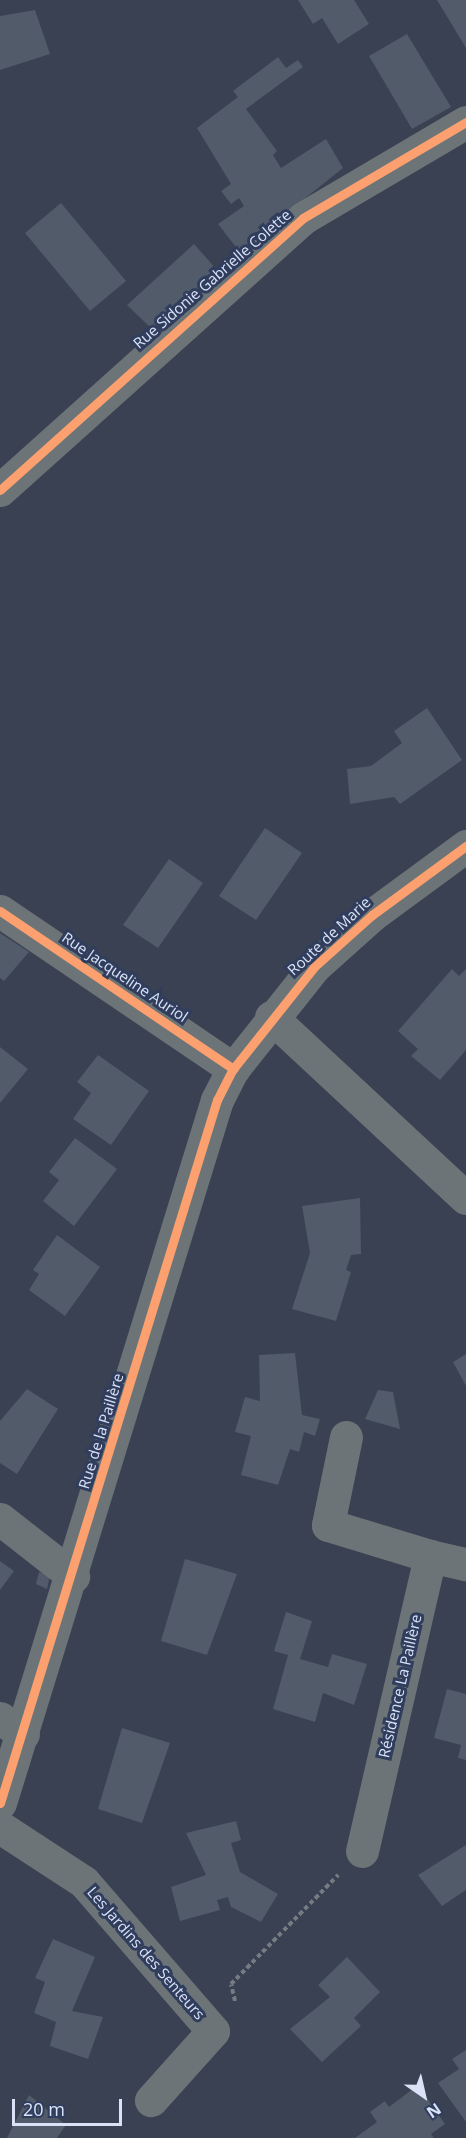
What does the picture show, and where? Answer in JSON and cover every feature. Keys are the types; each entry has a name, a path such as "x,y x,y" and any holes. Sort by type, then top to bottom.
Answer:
{"street":[{"name":"Rue Sidonie Gabrielle Colette","path":"0,490 303,218 466,122"},
{"name":"Route de Marie","path":"233,1069 271,1017 314,967 372,915 466,846"},
{"name":"Rue Jacqueline Auriol","path":"0,911 233,1069"},
{"path":"271,1017 466,1198"},
{"name":"Rue de la Paillère","path":"0,1803 11,1726 73,1575 200,1148 233,1069"},
{"path":"346,1437 328,1525 430,1556 466,1564"},
{"path":"0,1519 73,1575"},
{"name":"Résidence La Paillère","path":"362,1851 430,1556"},
{"name":"Les Jardins des Senteurs","path":"0,1827 84,1882 213,2031 151,2100"}],"path":[{"path":"213,2031 237,2008 231,1984 362,1851"}],"building":[{"path":"298,0 354,0 369,24 338,44 322,18 313,24"},
{"path":"437,0 466,0 466,48"},
{"path":"35,10 50,54 0,70 0,16"},
{"path":"407,34 451,107 412,129 369,56"},
{"path":"278,57 286,68 298,60 303,67 246,109 277,151 273,155 281,168 326,139 343,168 239,251 218,224 244,206 239,198 231,204 221,191 231,184 197,128 238,97 233,91"},
{"path":"61,203 126,281 90,311 25,233"},
{"path":"194,244 218,271 153,330 127,305"},
{"path":"427,708 462,760 400,804 394,797 350,804 347,769 371,766 402,743 394,731"},
{"path":"265,828 302,853 256,920 219,896"},
{"path":"169,859 203,883 158,948 123,925"},
{"path":"0,933 29,952 4,981 0,978"},
{"path":"452,969 459,976 466,969 466,1050 440,1080 411,1056 418,1049 398,1031"},
{"path":"0,1047 28,1069 0,1103"},
{"path":"98,1055 149,1091 111,1145 73,1119 91,1093 77,1082"},
{"path":"75,1138 117,1169 74,1226 43,1201 59,1180 49,1172"},
{"path":"360,1198 361,1254 351,1255 346,1270 351,1272 336,1321 292,1309 310,1253 302,1206"},
{"path":"57,1235 100,1267 65,1316 29,1290 39,1274 33,1270"},
{"path":"295,1353 302,1415 320,1419 315,1436 304,1432 299,1452 290,1449 278,1485 241,1475 251,1436 235,1432 245,1397 260,1401 259,1355"},
{"path":"466,1354 466,1386 453,1362"},
{"path":"27,1389 58,1409 17,1474 0,1463 0,1421"},
{"path":"378,1390 393,1392 400,1429 365,1419"},
{"path":"185,1559 237,1574 207,1655 161,1641"},
{"path":"0,1561 14,1571 0,1590"},
{"path":"39,1572 50,1575 47,1589 36,1584"},
{"path":"286,1612 312,1621 300,1659 328,1667 332,1654 367,1664 354,1705 323,1693 315,1722 273,1709 288,1655 274,1651"},
{"path":"447,1689 466,1694 466,1760 458,1758 461,1745 434,1738"},
{"path":"122,1728 170,1743 142,1823 98,1809"},
{"path":"236,1821 241,1840 231,1843 240,1872 278,1894 261,1922 231,1907 228,1897 217,1900 220,1910 180,1921 171,1887 206,1875 186,1833"},
{"path":"466,1845 466,1890 442,1906 418,1875"},
{"path":"53,1939 95,1957 72,2011 103,2017 88,2059 50,2046 56,2022 34,2013 45,1982 35,1978"},
{"path":"347,1957 380,1992 354,2018 361,2026 322,2062 290,2029 330,1997 318,1985"},
{"path":"466,2050 466,2122 438,2083 459,2069 452,2059"},
{"path":"418,2085 445,2124 431,2134 434,2138 355,2138 377,2122 370,2112 385,2101 389,2107"},
{"path":"29,2095 66,2125 57,2138 7,2138"}],"cycle path":[{"path":"0,490 303,218 466,122"},
{"path":"0,1803 217,1100 233,1069 314,967 372,915 466,846"},
{"path":"0,911 233,1069"}]}
